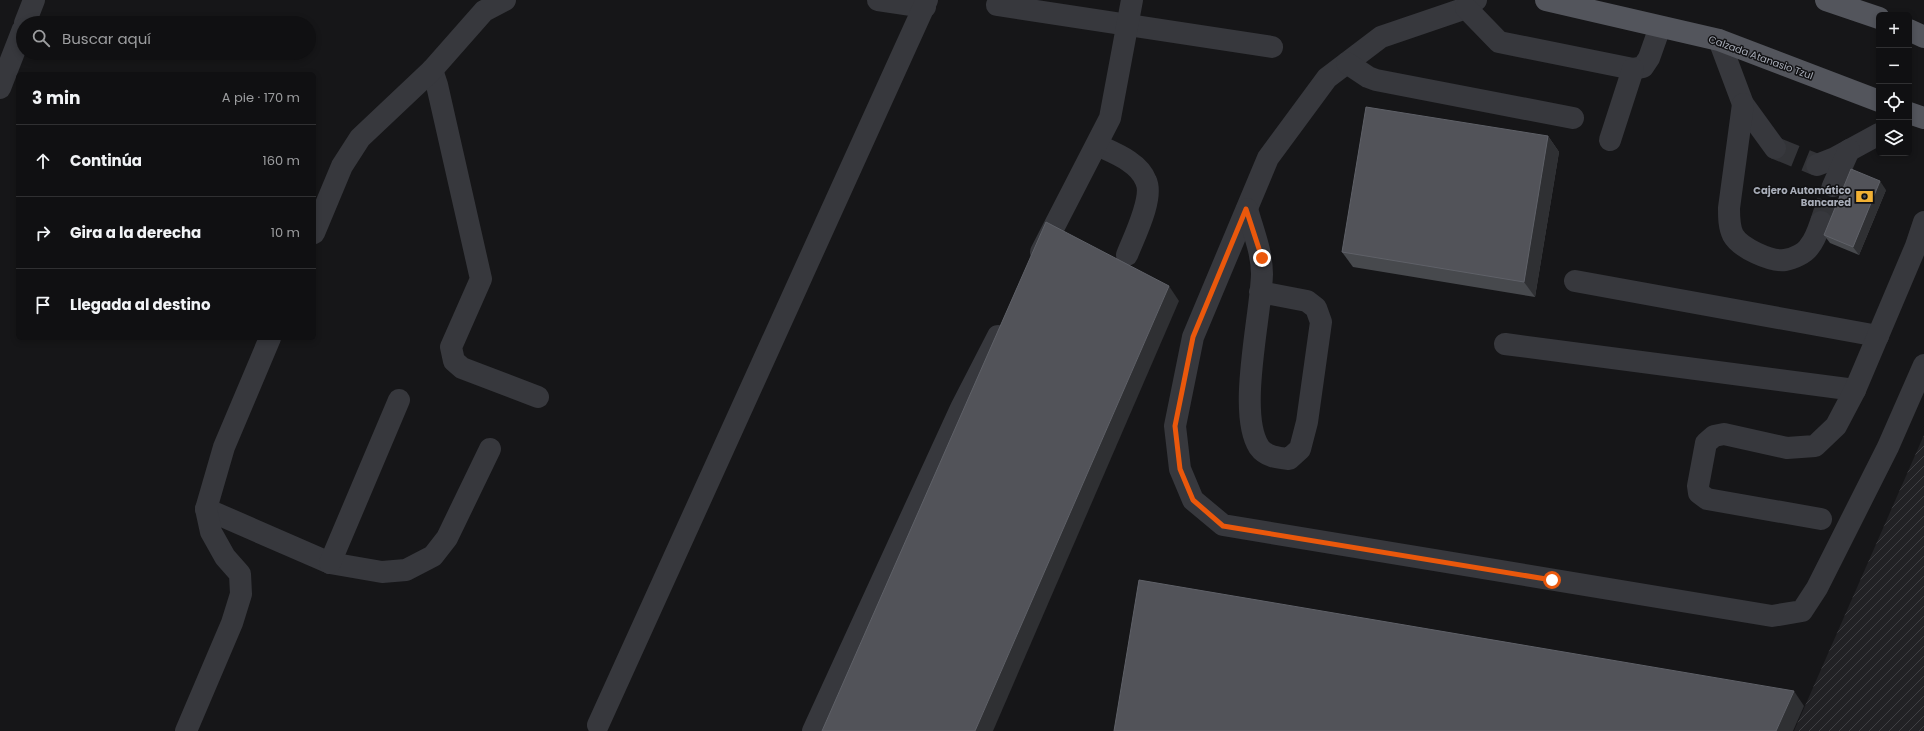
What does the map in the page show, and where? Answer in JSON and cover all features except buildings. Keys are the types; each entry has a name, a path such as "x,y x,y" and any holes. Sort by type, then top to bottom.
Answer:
{"main road":[{"name":"Calzada Atanasio Tzul","path":"1546,0 1719,40 1876,100"},
{"path":"1826,0 1876,17"},
{"path":"1912,31 1924,37"}],"lane":[{"path":"28,16 34,0"},
{"path":"316,227 342,166 360,138 432,70 484,6 505,0"},
{"path":"598,725 926,3 878,0"},
{"path":"1033,267 1110,118 1126,24 1132,0"},
{"path":"1660,27 1649,58 1643,67 1633,69 1499,42 1471,4 1381,37 1327,78 1268,158 1193,337 1175,426 1180,469 1193,500 1223,526 1772,616 1802,611 1817,588 1880,461 1924,365"},
{"path":"997,5 1272,47"},
{"path":"1719,40 1743,104 1775,148"},
{"path":"0,88 16,47"},
{"path":"1347,63 1368,77 1376,80 1573,118"},
{"path":"1610,140 1633,69"},
{"path":"432,70 437,85 481,279 451,347 454,361 462,368 538,397"},
{"path":"1743,104 1729,208 1730,223 1733,235 1741,245 1765,257 1785,260 1799,255 1809,248 1816,238 1821,222"},
{"path":"1817,165 1876,136"},
{"path":"1097,145 1124,158 1139,170 1147,181 1148,195 1127,255"},
{"path":"1833,186 1849,150"},
{"path":"1246,209 1262,258 1260,292 1250,383 1251,424 1259,447 1273,457 1289,459 1300,449 1307,422 1320,322 1316,308 1308,301 1260,292"},
{"path":"1821,519 1706,499 1699,493 1698,486 1706,443 1714,436 1724,434 1787,448 1815,446 1836,426 1855,390 1916,246 1924,222"},
{"path":"1575,280 1878,336"},
{"path":"813,731 961,408 1008,316"},
{"path":"186,731 232,623 241,594 240,574 225,557 211,532 206,509 224,447 269,340"},
{"path":"1505,344 1855,390"},
{"path":"330,563 399,400"},
{"path":"206,509 330,563 388,571 406,570 433,556 447,538 490,449"}],"shaded area":[{"path":"1924,435 1924,731 1794,731"}],"tunnel":[{"path":"1775,148 1817,165"},
{"path":"1821,222 1833,186"}],"place":[{"name":"Cajero Automático Bancared","path":"1864,196"}],"route":[{"path":"1262,258 1246,209 1193,337 1175,426 1180,469 1193,500 1223,526 1552,580"}]}
